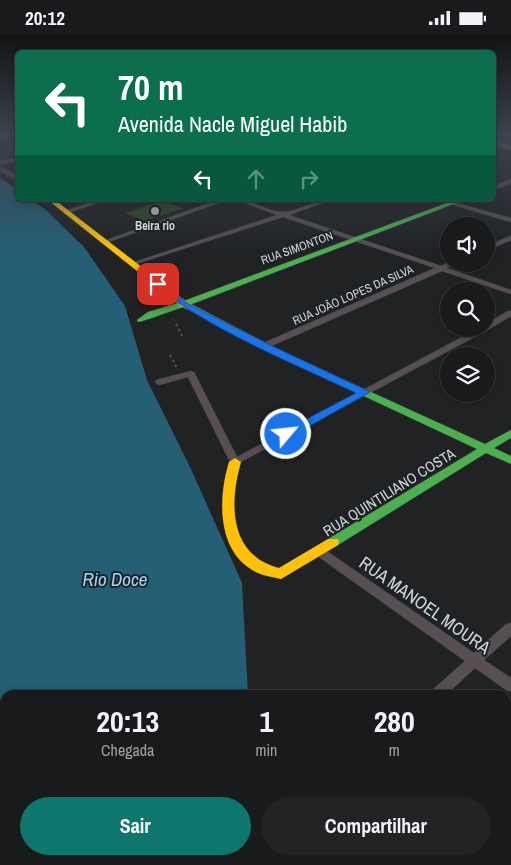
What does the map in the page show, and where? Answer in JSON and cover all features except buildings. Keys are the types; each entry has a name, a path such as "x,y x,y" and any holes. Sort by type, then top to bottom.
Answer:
{"street":[{"path":"496,187 511,181"},
{"path":"54,202 68,211 131,264 184,304 264,346 511,461"},
{"path":"68,211 97,202"},
{"path":"104,241 218,202"},
{"path":"246,202 440,268"},
{"path":"131,264 322,202"},
{"path":"457,202 511,220"},
{"name":"RUA SIMONTON","path":"141,320 358,241 457,202"},
{"path":"495,245 511,238"},
{"name":"RUA JOÃO LOPES DA SILVA","path":"264,346 440,268"},
{"path":"452,272 511,292"},
{"path":"495,322 511,313"},
{"path":"159,382 191,374 235,462 468,337"},
{"name":"RUA QUINTILIANO COSTA","path":"235,462 230,473 225,497 233,542 249,561 268,573 281,574 320,552 511,433"},
{"name":"RUA MANOEL MOURA","path":"320,552 474,662 511,686"},
{"path":"442,690 511,628"}],"path":[{"path":"169,309 183,338"},
{"path":"170,355 182,376"}],"green space":[{"name":"Beira rio","path":"158,202 184,208 145,221 125,213"}],"water":[{"name":"Rio Doce","path":"0,178 15,188 15,202 35,202 46,210 84,247 125,306 147,380 190,467 242,583 248,690 0,690"}],"traffic: fast":[{"path":"141,320 151,314 184,304 456,202"},
{"path":"292,359 511,460"},
{"path":"333,542 511,433"}],"traffic: slow":[{"path":"54,202 184,304 292,359"},
{"path":"235,462 228,491 229,521 233,536 249,560 262,569 281,574 333,542"}],"place":[{"name":"Beira rio","path":"155,211"}],"route":[{"path":"158,284 184,304 264,346 364,392 286,434"}]}
